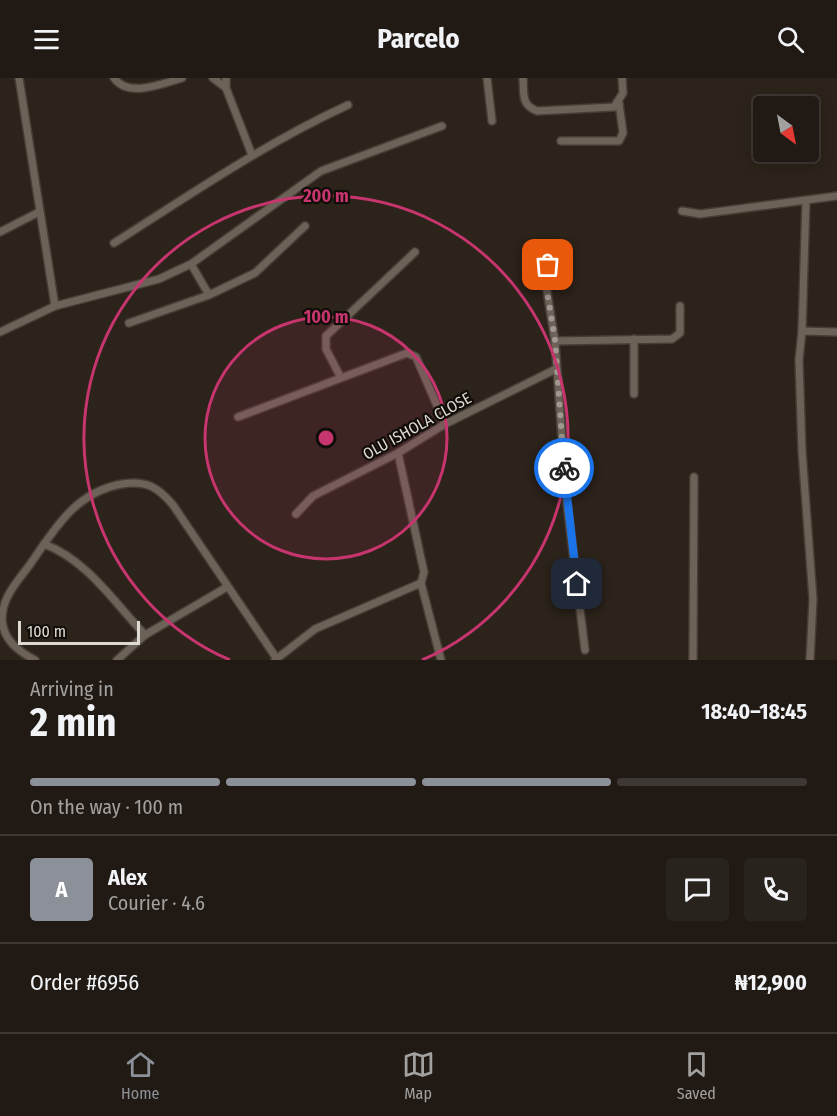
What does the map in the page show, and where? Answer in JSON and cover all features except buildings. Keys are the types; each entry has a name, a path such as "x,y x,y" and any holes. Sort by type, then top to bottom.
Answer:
{"street":[{"path":"19,78 56,306"},
{"path":"114,78 119,85 131,89 182,78"},
{"path":"213,78 226,88"},
{"path":"226,78 226,88 252,154"},
{"path":"487,78 492,121"},
{"path":"523,78 524,102 528,108 537,111 614,107 619,103"},
{"path":"561,141 620,141 623,133 619,103 623,93 622,78"},
{"path":"114,243 252,154 348,105"},
{"path":"0,332 56,306 159,279 191,264 321,171 442,126"},
{"path":"682,211 700,214 837,196"},
{"path":"806,201 799,360 802,451 813,599 810,660"},
{"path":"0,232 39,212"},
{"path":"129,323 209,296 255,273 305,226"},
{"path":"550,244 546,285 555,340 566,495 585,650"},
{"path":"340,376 326,349 326,336 415,252"},
{"path":"191,264 209,296"},
{"path":"555,340 676,337 681,328 680,306"},
{"path":"802,331 837,332"},
{"path":"634,339 634,394"},
{"path":"238,417 340,376 413,353 417,357 445,424"},
{"name":"OLU ISHOLA CLOSE","path":"296,514 313,496 398,453 445,424 556,369"},
{"path":"398,453 424,572 421,583 441,660"},
{"path":"693,660 694,477"},
{"path":"35,660 21,652 8,637 2,620 3,609 16,582 73,506 94,492 126,484 151,484 173,505 276,659 315,629 421,583"},
{"path":"44,544 63,551 82,566 145,635"},
{"path":"117,660 145,635 227,587"}],"way so far":[{"path":"548,265 546,285 555,340 564,468"}],"route":[{"path":"564,468 577,584"}]}
